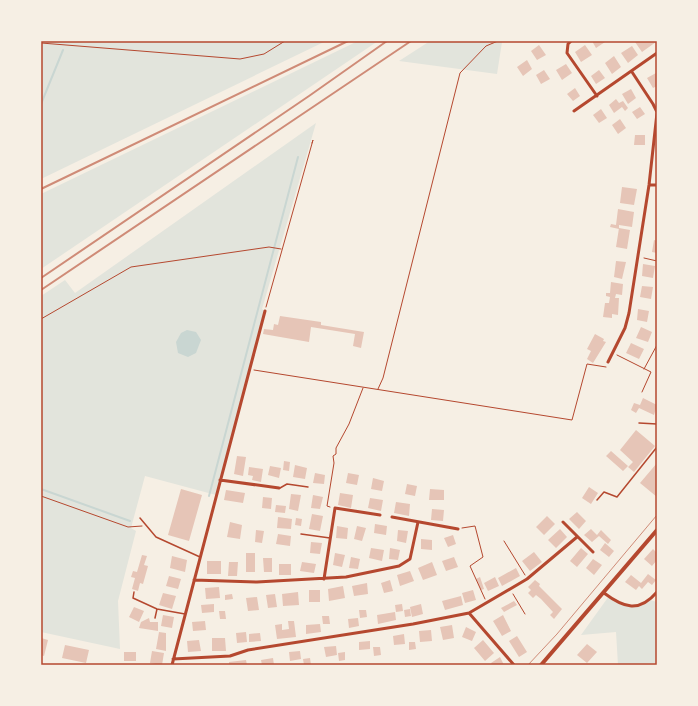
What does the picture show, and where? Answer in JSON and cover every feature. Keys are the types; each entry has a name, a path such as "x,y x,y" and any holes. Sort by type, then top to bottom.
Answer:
{"street":[{"path":"571,41 568,44 567,53 597,96"},
{"path":"574,111 632,72 657,53"},
{"path":"608,362 629,313 649,185 657,113 653,104 632,72"},
{"path":"649,185 657,185"},
{"path":"172,665 265,311"},
{"path":"220,480 279,488"},
{"path":"324,579 335,508 380,515"},
{"path":"392,517 458,529"},
{"path":"194,580 257,582 324,579 370,573 399,566 410,559 418,522"},
{"path":"563,522 593,552"},
{"path":"541,665 657,530"},
{"path":"173,659 230,656 248,650 413,624 469,613 527,579 577,537"},
{"path":"604,593 624,606 640,605 650,600 657,592"},
{"path":"469,613 514,665"}],"lane":[{"path":"639,423 657,424"},
{"path":"597,500 604,492 617,497 657,447"},
{"path":"279,488 287,484 308,487"},
{"path":"140,518 156,538 200,557"},
{"path":"301,534 330,538"},
{"path":"134,592 132,598 157,609 185,614"},
{"path":"155,618 157,609"}],"path":[{"path":"41,44 240,59 264,54 285,41"},
{"path":"378,390 384,378 460,73 486,46 498,41"},
{"path":"265,311 281,249 312,143"},
{"path":"41,319 131,267 269,247 281,249"},
{"path":"637,257 657,261"},
{"path":"644,369 657,345"},
{"path":"612,353 652,372 642,392"},
{"path":"250,370 572,420 587,364 606,367"},
{"path":"335,508 327,506 334,463 332,460 336,454 336,448 350,424 363,388"},
{"path":"41,496 128,527 146,526"},
{"path":"458,529 475,526 483,557 470,566 487,603"},
{"path":"504,541 527,579"},
{"path":"510,590 525,614"}],"shaded area":[{"path":"41,41 326,41 41,179"},
{"path":"358,41 378,41 41,269 41,194"},
{"path":"430,41 504,41 502,42 497,74 399,61"},
{"path":"316,123 262,309 265,311 216,495 145,476 131,528 136,531 118,601 120,649 41,632 41,296 65,280 75,293"},
{"path":"187,330 196,332 201,340 196,353 188,357 178,353 176,342 181,333"},
{"path":"609,596 620,603 629,606 638,605 650,600 657,602 657,663 618,665 616,632 581,635"}],"building":[{"path":"592,41 604,41 605,42 596,48"},
{"path":"635,42 656,42 642,52"},
{"path":"539,45 546,55 537,60 531,51"},
{"path":"585,45 592,55 581,62 575,52"},
{"path":"632,46 638,55 628,63 621,53"},
{"path":"614,56 621,67 612,74 605,63"},
{"path":"527,60 532,69 523,76 517,67"},
{"path":"566,64 572,73 562,80 556,70"},
{"path":"544,70 550,79 541,84 536,75"},
{"path":"599,70 605,78 596,84 591,76"},
{"path":"656,73 657,86 653,88 647,78"},
{"path":"575,88 580,96 573,101 567,94"},
{"path":"631,89 636,98 628,104 622,94"},
{"path":"616,99 619,103 623,101 628,108 625,111 622,107 614,113 609,105"},
{"path":"640,107 645,114 637,119 632,112"},
{"path":"601,109 607,118 599,123 593,115"},
{"path":"620,119 626,128 618,134 612,125"},
{"path":"635,135 645,135 645,145 634,145"},
{"path":"622,187 637,189 634,205 620,203"},
{"path":"618,209 634,212 632,227 619,225 619,229 610,227 611,224 616,225"},
{"path":"619,228 630,230 627,249 616,247"},
{"path":"654,240 657,241 657,253 652,252"},
{"path":"616,261 626,262 622,279 614,277"},
{"path":"643,264 655,266 653,278 642,276"},
{"path":"611,282 623,284 622,295 616,294 615,298 619,298 618,315 612,314 612,318 603,317 605,303 609,303 610,297 606,296 606,293 610,293"},
{"path":"642,286 653,287 651,299 640,297"},
{"path":"638,309 649,311 647,322 637,320"},
{"path":"280,316 321,322 321,325 364,332 361,348 353,346 355,334 311,327 309,342 263,334 264,329 273,330 274,324 278,325"},
{"path":"641,327 652,332 648,342 636,338"},
{"path":"595,334 604,339 603,341 606,342 593,363 587,359 591,351 587,349"},
{"path":"631,343 644,349 639,359 626,353"},
{"path":"643,398 657,405 654,415 639,408 636,413 631,410 634,403 640,405"},
{"path":"636,430 655,446 634,472 628,467 633,462 620,450"},
{"path":"611,451 628,466 623,471 606,456"},
{"path":"237,456 246,457 243,476 234,474"},
{"path":"284,461 290,462 289,471 283,470"},
{"path":"657,463 657,497 640,483"},
{"path":"295,465 307,468 305,479 293,477"},
{"path":"270,466 281,468 279,478 268,475"},
{"path":"249,467 263,469 261,482 252,480 253,476 248,475"},
{"path":"315,473 325,475 324,484 313,483"},
{"path":"348,473 359,475 357,485 346,483"},
{"path":"373,478 384,481 382,491 371,489"},
{"path":"407,484 417,486 415,496 405,494"},
{"path":"589,487 598,493 591,504 582,498"},
{"path":"181,489 202,495 189,541 168,535"},
{"path":"430,489 444,490 444,500 429,500"},
{"path":"226,490 245,493 243,503 224,500"},
{"path":"340,493 353,495 351,508 338,505"},
{"path":"291,494 301,495 298,511 289,509"},
{"path":"313,495 323,497 320,509 311,508"},
{"path":"263,497 272,498 271,509 262,508"},
{"path":"370,498 383,500 381,511 368,508"},
{"path":"396,502 410,504 409,516 394,513"},
{"path":"276,505 286,506 285,513 275,512"},
{"path":"432,509 444,510 443,521 431,520"},
{"path":"577,512 586,521 579,529 569,519"},
{"path":"312,514 323,516 320,531 309,529"},
{"path":"547,516 555,524 544,535 536,527"},
{"path":"278,517 292,519 291,529 277,528"},
{"path":"296,518 302,519 301,526 295,525"},
{"path":"230,522 242,525 240,539 227,537"},
{"path":"375,524 387,526 386,535 374,533"},
{"path":"337,526 348,528 347,539 336,538"},
{"path":"357,526 366,528 362,541 354,539"},
{"path":"560,529 567,537 556,548 548,540"},
{"path":"591,529 597,535 601,530 611,540 608,544 599,536 592,542 584,535"},
{"path":"256,530 264,531 262,543 255,542"},
{"path":"398,530 408,531 406,543 397,541"},
{"path":"278,534 291,536 290,546 276,544"},
{"path":"453,535 456,544 448,547 444,538"},
{"path":"421,539 432,540 432,550 421,549"},
{"path":"311,542 322,543 320,554 310,553"},
{"path":"605,543 614,551 609,557 600,550"},
{"path":"371,548 384,550 382,561 369,558"},
{"path":"390,548 400,550 398,560 389,559"},
{"path":"581,548 588,554 577,567 570,561"},
{"path":"653,549 657,553 657,560 652,566 644,559"},
{"path":"534,552 542,562 530,571 522,561"},
{"path":"246,553 255,553 255,572 246,572"},
{"path":"335,553 345,555 342,567 333,565"},
{"path":"142,555 147,556 144,565 148,566 143,584 140,583 138,591 132,589 135,578 131,577 133,571 137,572"},
{"path":"172,556 187,560 185,572 170,568"},
{"path":"351,557 360,559 358,569 349,568"},
{"path":"454,557 458,567 446,571 442,561"},
{"path":"263,558 272,558 272,572 264,572"},
{"path":"593,559 602,565 594,575 586,568"},
{"path":"207,561 221,561 221,574 207,574"},
{"path":"229,562 238,562 237,576 228,576"},
{"path":"302,562 316,564 314,573 300,571"},
{"path":"432,562 437,575 423,580 418,568"},
{"path":"279,564 291,564 291,575 279,575"},
{"path":"516,568 520,576 502,586 498,578"},
{"path":"410,571 414,581 400,586 397,575"},
{"path":"648,574 656,580 652,585 648,582 642,589 639,586 636,590 625,582 631,575 641,583"},
{"path":"169,576 181,579 178,589 166,586"},
{"path":"480,577 484,589 481,590 476,579"},
{"path":"495,577 499,586 488,591 484,583"},
{"path":"390,580 393,591 384,593 381,583"},
{"path":"535,580 562,609 554,619 550,615 553,612 541,599 536,595 533,598 528,593 531,590 528,587"},
{"path":"367,583 368,594 354,596 352,586"},
{"path":"343,586 345,598 329,601 328,589"},
{"path":"219,587 220,598 206,599 205,588"},
{"path":"309,590 320,590 320,602 309,602"},
{"path":"473,590 476,600 465,603 462,593"},
{"path":"298,592 299,605 283,606 282,594"},
{"path":"163,593 176,596 172,609 159,605"},
{"path":"232,594 233,599 225,600 225,595"},
{"path":"275,594 277,607 268,608 266,595"},
{"path":"461,596 463,605 445,610 442,601"},
{"path":"257,597 259,610 248,611 246,598"},
{"path":"514,601 517,605 504,612 501,608"},
{"path":"214,604 214,612 202,613 201,605"},
{"path":"402,604 403,611 396,612 395,605"},
{"path":"421,604 423,614 412,617 410,607"},
{"path":"134,607 144,611 139,622 129,617"},
{"path":"410,609 411,616 405,617 404,610"},
{"path":"359,610 366,610 367,617 360,618"},
{"path":"219,611 225,611 226,619 220,619"},
{"path":"395,612 396,620 378,624 377,615"},
{"path":"163,615 174,617 172,628 161,626"},
{"path":"503,615 511,631 502,636 493,621"},
{"path":"322,616 329,616 330,624 323,624"},
{"path":"149,618 150,622 158,622 158,631 139,628 141,622"},
{"path":"358,618 359,626 349,628 348,619"},
{"path":"205,621 206,630 193,631 192,622"},
{"path":"288,621 294,621 296,637 277,639 275,625 282,624 282,630 289,629"},
{"path":"320,624 321,632 306,634 306,625"},
{"path":"452,625 454,638 443,640 440,627"},
{"path":"466,627 476,632 472,641 462,637"},
{"path":"431,630 432,641 420,642 419,631"},
{"path":"159,632 166,633 166,651 156,649"},
{"path":"246,632 247,642 237,643 236,633"},
{"path":"260,633 261,641 249,642 249,634"},
{"path":"404,634 405,644 394,645 393,636"},
{"path":"517,636 527,652 519,657 509,641"},
{"path":"41,638 48,640 44,656 41,655"},
{"path":"212,638 225,638 226,651 212,651"},
{"path":"199,640 201,651 188,652 187,641"},
{"path":"483,640 494,653 485,661 474,648"},
{"path":"370,641 370,649 359,650 359,642"},
{"path":"409,642 415,642 416,649 409,650"},
{"path":"587,644 597,652 587,663 577,655"},
{"path":"65,645 89,650 86,663 62,658"},
{"path":"336,646 337,655 326,657 324,647"},
{"path":"373,647 380,647 381,655 374,656"},
{"path":"152,651 164,653 162,665 150,663"},
{"path":"300,651 301,659 290,661 289,652"},
{"path":"124,652 136,652 136,661 124,661"},
{"path":"345,652 345,660 339,661 338,653"},
{"path":"500,657 504,665 492,665 491,663"},
{"path":"273,658 274,665 262,665 261,660"},
{"path":"310,658 311,665 304,665 303,659"},
{"path":"246,660 247,665 229,665 229,662"}],"waterway":[{"path":"41,104 63,50"},
{"path":"209,496 298,157"},
{"path":"41,489 130,521"}],"tram line":[{"path":"528,665 557,634 657,515"}],"railway":[{"path":"41,189 348,41"},
{"path":"41,278 309,96 387,41"},
{"path":"41,290 411,41"}]}
